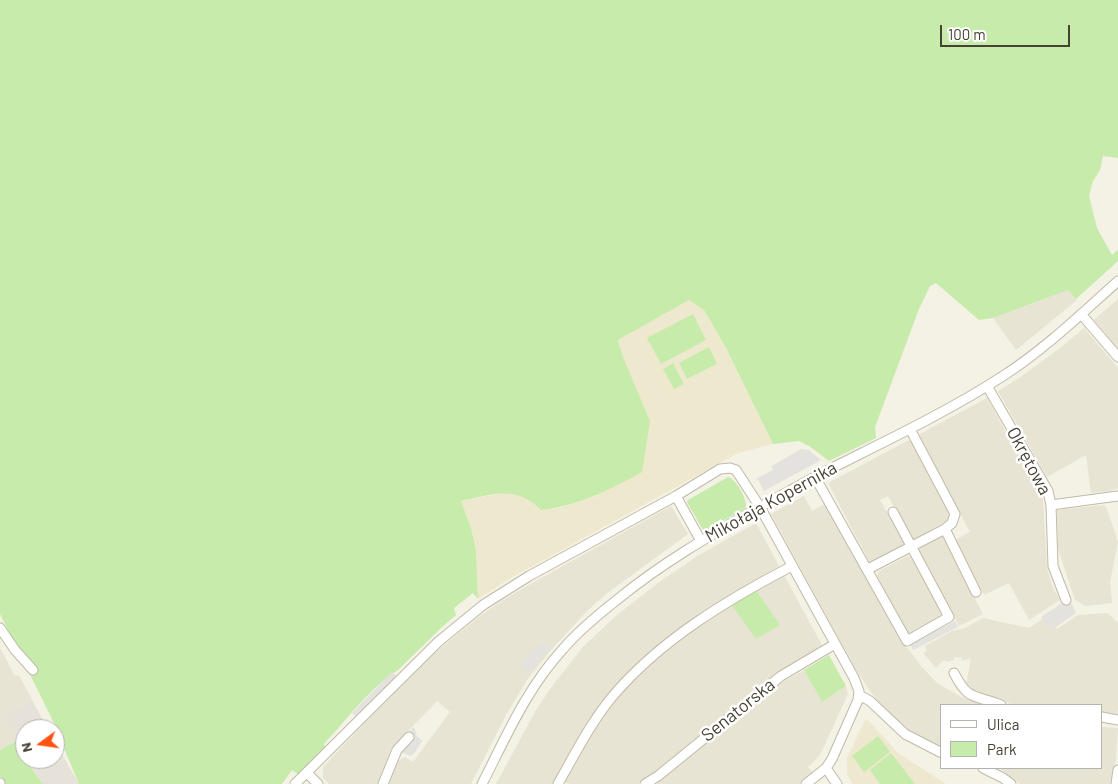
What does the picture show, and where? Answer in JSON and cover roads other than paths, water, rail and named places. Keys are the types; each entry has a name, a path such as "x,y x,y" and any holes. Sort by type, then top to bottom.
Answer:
{"street":[{"name":"Mikołaja Kopernika","path":"482,784 524,700 563,648 596,616 643,578 667,561 760,507 988,386 1034,355 1118,281"},
{"path":"1081,314 1118,357"},
{"name":"Okrętowa","path":"988,386 1048,491 1051,505 1053,566 1066,600"},
{"path":"868,569 945,529 952,523 955,514 910,429"},
{"path":"296,784 409,669 469,615 529,576 676,496 720,469 730,468 736,470 760,507 858,686 859,695 832,759 826,768 806,784"},
{"path":"815,477 907,641 949,617 893,512"},
{"path":"676,496 701,541"},
{"path":"1051,505 1118,496"},
{"path":"945,529 976,592"},
{"path":"558,784 596,719 612,698 645,663 691,626 722,605 747,589 792,566"},
{"path":"0,628 15,650 33,670"},
{"name":"Senatorska","path":"645,784 658,776 781,676 835,644"},
{"path":"954,673 967,694 998,704"},
{"path":"859,695 870,701 905,734 940,752"},
{"path":"1103,717 1118,720"},
{"path":"383,784 397,750 410,737"},
{"path":"826,768 837,784"},
{"path":"985,769 1011,784"},
{"path":"1116,784 1118,770"},
{"path":"307,772 318,784"}]}
